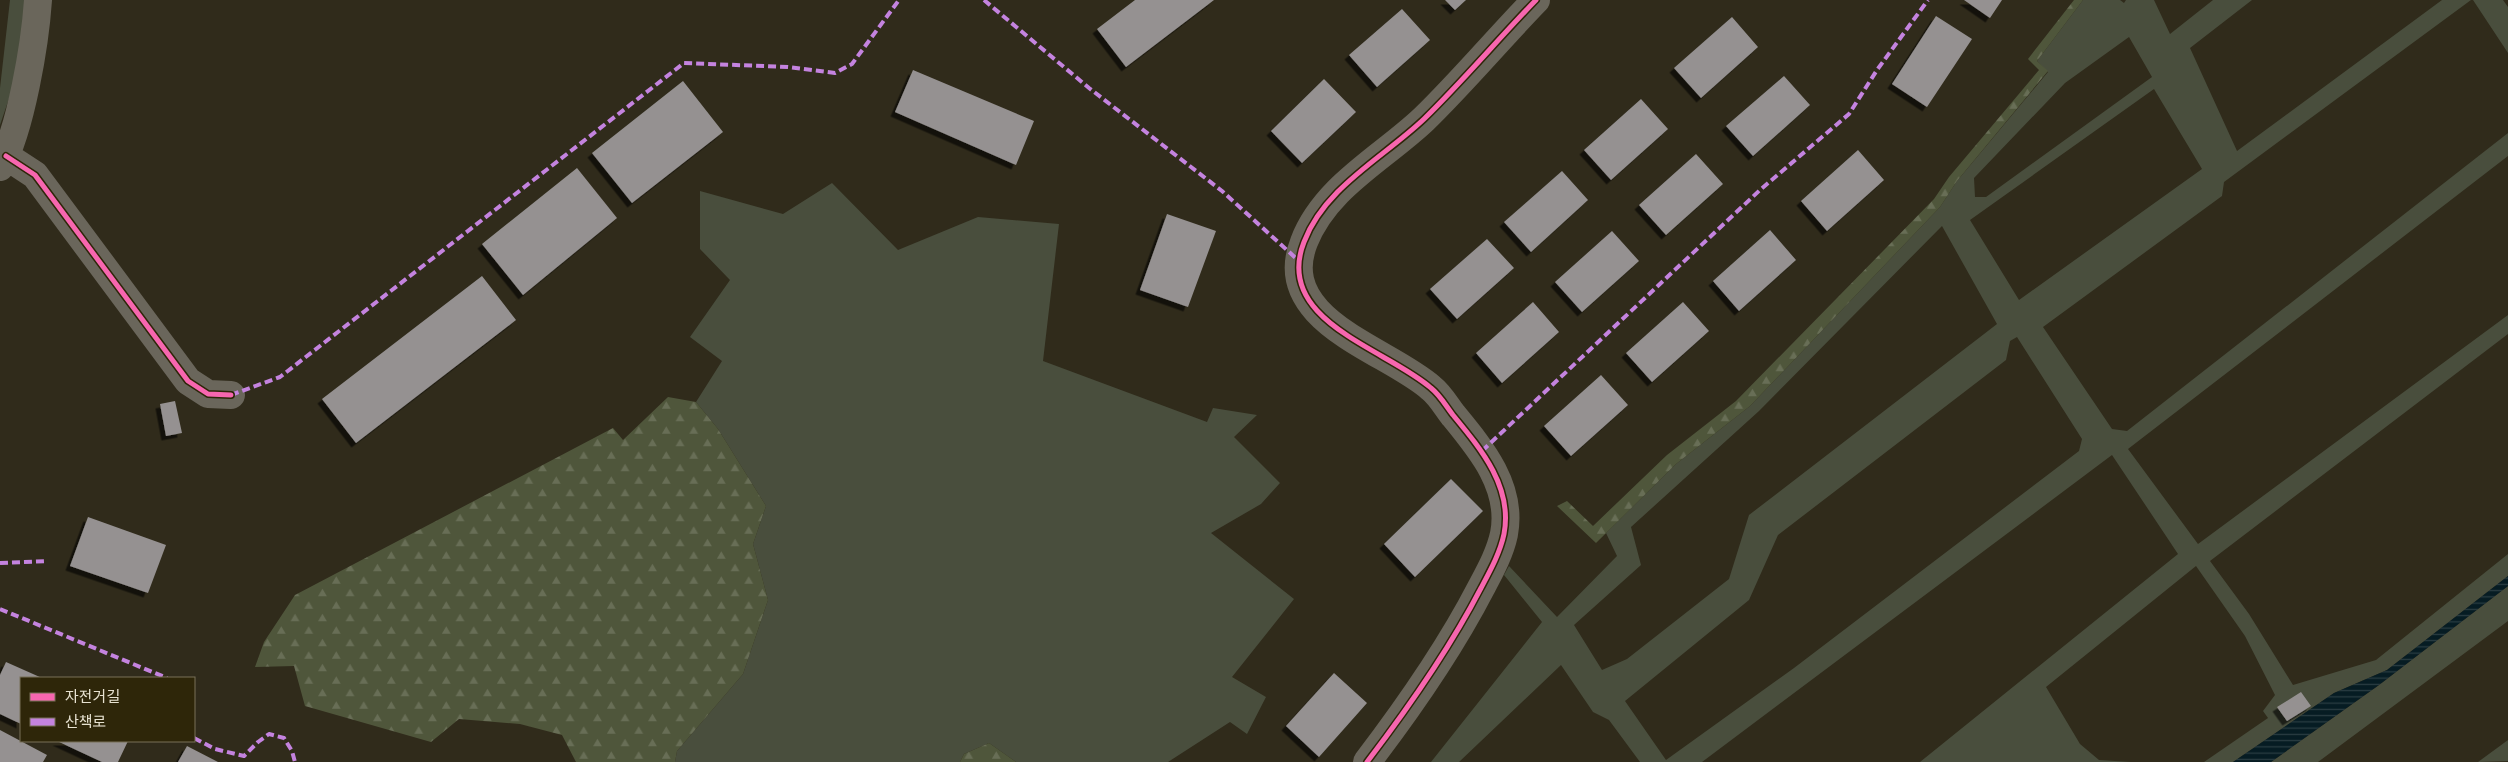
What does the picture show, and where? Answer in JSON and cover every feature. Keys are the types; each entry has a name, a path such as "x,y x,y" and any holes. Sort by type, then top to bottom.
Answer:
{"street":[{"path":"38,0 19,112 3,161 35,175 188,381 208,394 231,395"},
{"path":"1367,762 1404,713 1464,622 1492,566 1504,534 1505,506 1499,483 1482,451 1432,388 1324,320 1310,302 1302,284 1299,261 1304,242 1317,216 1332,197 1424,119 1536,0"}],"green space":[{"path":"10,0 27,0 14,84 0,125 0,88"},
{"path":"2074,0 2083,0 2037,61 2048,71 1957,181 1940,207 1750,406 1676,464 1596,543 1557,506 1567,501 1593,526 1667,455 1736,401 1934,199 1949,177 2039,70 2028,59"},
{"path":"2083,0 2120,0 2124,3 2126,0 2154,0 2170,34 2213,0 2252,0 2190,48 2237,151 2442,0 2471,0 2224,182 2222,196 2043,327 2112,429 2127,431 2508,133 2508,156 2128,449 2198,544 2508,315 2508,334 2210,561 2249,614 2293,685 2376,660 2508,554 2508,576 2387,670 2334,693 2233,762 2204,762 2268,718 2263,711 2275,695 2245,636 2196,566 2046,687 2080,744 2099,760 2131,762 1920,762 2178,554 2112,455 1702,762 1640,762 1609,720 1593,712 1561,665 1459,762 1431,762 1542,622 1504,575 1509,566 1557,617 1617,556 1606,533 1676,464 1750,406 1940,207 1957,181 2048,72 2037,61","holes":["2129,37 2152,77 1986,197 1975,197 1974,178 2065,83","2154,89 2202,169 2019,300 1970,220","1942,226 1997,324 1749,515 1729,579 1627,659 1602,670 1574,625 1641,565 1631,527 1759,411","2017,337 2082,439 2079,451 1794,668 1666,760 1625,701 1749,600 1778,535 2006,360 2010,341"]},
{"path":"2473,0 2503,0 2508,7 2508,53"},
{"path":"832,183 898,250 978,217 1059,224 1043,361 1207,422 1213,408 1257,415 1234,437 1280,483 1261,504 1211,533 1294,599 1232,677 1266,697 1247,734 1230,722 1168,762 1016,762 989,743 964,754 960,762 675,762 677,751 743,674 768,600 753,544 766,506 718,429 696,402 722,361 690,337 730,280 700,249 700,191 783,214"},
{"path":"668,397 696,402 718,429 766,506 753,544 768,600 743,674 677,751 675,762 576,762 562,735 520,724 459,719 431,742 305,706 294,666 255,667 264,642 295,595 613,428 623,440"},
{"path":"2508,586 2508,621 2318,762 2271,762 2379,685"},
{"path":"2508,740 2508,761 2478,762"},
{"path":"989,743 1016,762 960,762 964,754"}],"water":[{"path":"2508,576 2508,586 2379,685 2271,762 2233,762 2334,693 2387,670"}],"building":[{"path":"1135,0 1214,0 1126,67 1097,29"},
{"path":"1445,0 1466,0 1455,10"},
{"path":"1964,0 2002,0 1990,18"},
{"path":"1402,9 1430,40 1377,87 1349,55"},
{"path":"1936,16 1972,39 1927,107 1892,84"},
{"path":"1732,17 1758,47 1701,98 1674,68"},
{"path":"913,70 1034,121 1016,165 895,112"},
{"path":"1784,76 1810,105 1753,156 1726,126"},
{"path":"1324,79 1356,112 1302,163 1271,131"},
{"path":"683,81 723,132 632,203 592,153"},
{"path":"1641,99 1668,129 1611,180 1584,150"},
{"path":"1858,150 1884,180 1827,231 1801,201"},
{"path":"1696,154 1723,184 1666,235 1639,205"},
{"path":"577,168 617,218 523,295 482,244"},
{"path":"1562,171 1588,200 1531,252 1504,222"},
{"path":"1167,214 1216,231 1188,307 1140,290"},
{"path":"1770,230 1796,260 1739,311 1713,281"},
{"path":"1612,231 1639,261 1582,312 1555,282"},
{"path":"1487,239 1514,268 1457,319 1430,289"},
{"path":"482,276 516,320 356,443 322,399"},
{"path":"1533,302 1559,332 1502,383 1476,353"},
{"path":"1683,302 1709,331 1652,382 1626,353"},
{"path":"1601,375 1628,405 1571,456 1544,426"},
{"path":"175,401 182,433 166,436 160,404"},
{"path":"1451,479 1483,511 1415,577 1384,544"},
{"path":"88,517 166,545 148,593 70,566"},
{"path":"6,662 40,677 20,677 20,724 0,714 0,675"},
{"path":"1334,673 1367,703 1319,757 1286,726"},
{"path":"2301,692 2311,706 2287,721 2277,707"},
{"path":"0,730 47,755 43,762 0,762"},
{"path":"59,742 128,742 118,762 102,762"},
{"path":"187,746 218,762 178,762"}],"marked path":[{"path":"231,395 280,377 684,63 788,67 835,73 852,64 899,0"},
{"path":"984,0 1089,88 1222,191 1299,261"},
{"path":"1482,451 1760,190 1849,114 1877,70 1928,0"},
{"path":"0,563 47,561"},
{"path":"0,609 165,677"},
{"path":"195,739 215,749 244,756 269,734 284,738 292,751 295,762"}],"cycle path":[{"path":"1367,762 1442,656 1488,575 1504,534 1506,517 1504,500 1499,485 1484,455 1440,397 1412,374 1339,330 1319,313 1305,293 1299,269 1304,242 1326,205 1340,189 1424,119 1536,0"},
{"path":"6,156 35,175 188,381 208,394 231,395"}]}
